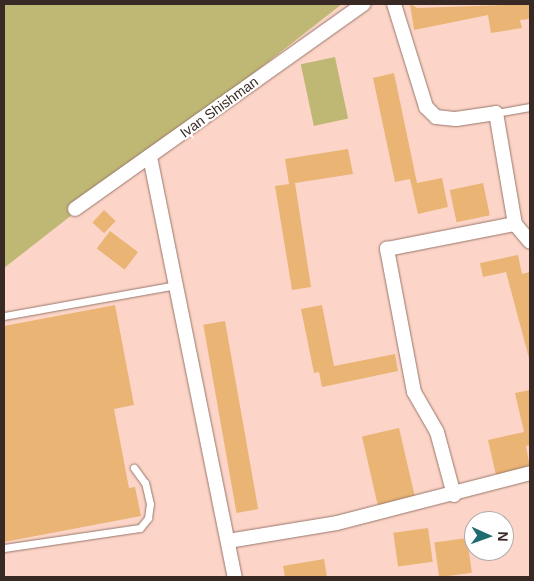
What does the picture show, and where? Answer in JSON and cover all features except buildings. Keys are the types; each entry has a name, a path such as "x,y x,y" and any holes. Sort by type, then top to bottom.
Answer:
{"street":[{"name":"Ivan Shishman","path":"76,209 363,4"},
{"path":"394,4 426,107 436,116 456,119 496,113 515,224 530,242"},
{"path":"150,157 235,577"},
{"path":"454,495 436,432 414,392 387,249 515,224"},
{"path":"228,541 454,495 530,473"}],"lane":[{"path":"496,113 530,106"},
{"path":"4,316 177,285"},
{"path":"4,548 140,528 148,518 150,504 145,483 134,468"}],"shaded area":[{"path":"4,4 342,4 4,268"},
{"path":"335,57 348,119 314,126 301,64"}]}
